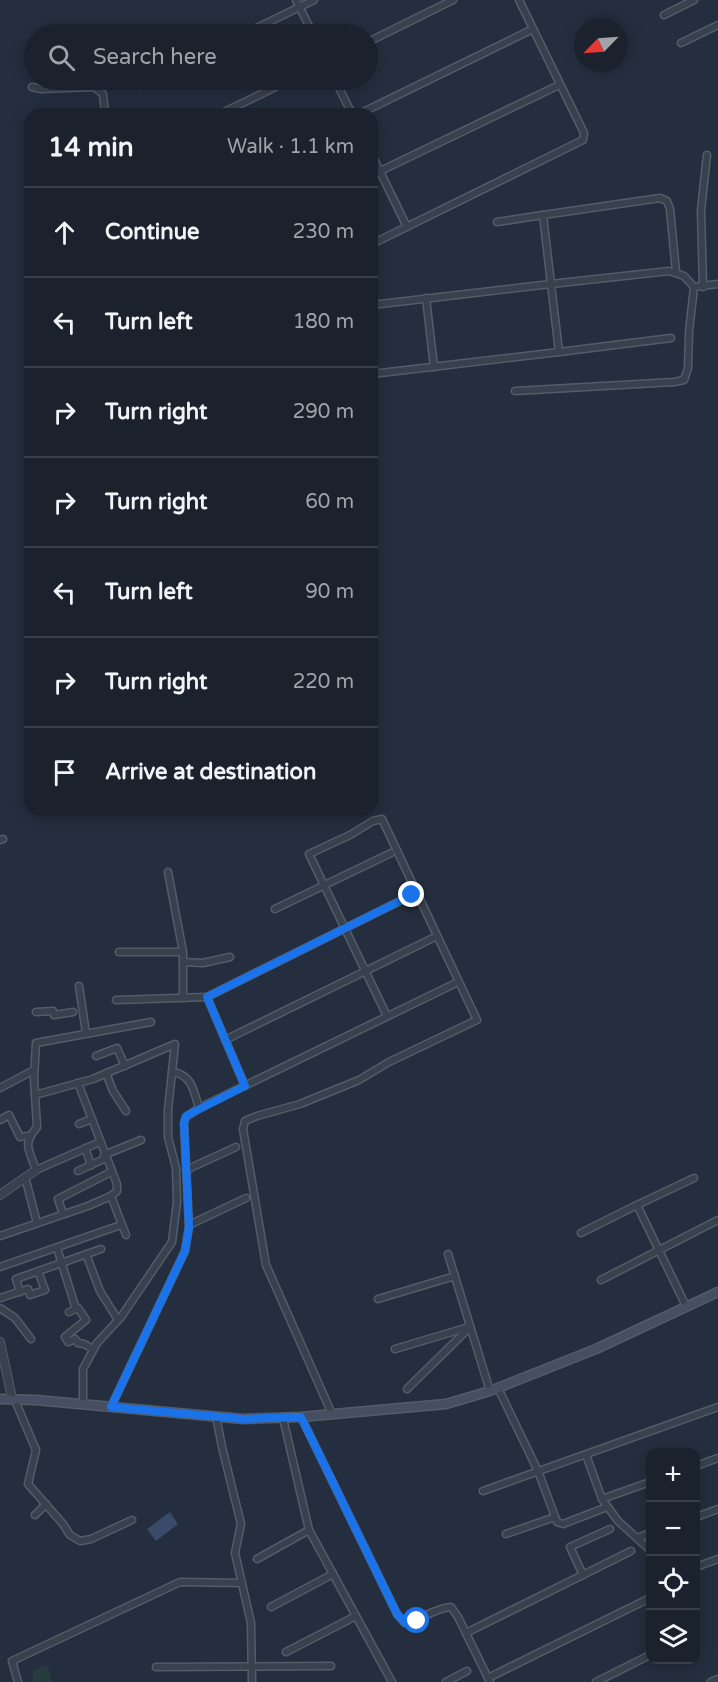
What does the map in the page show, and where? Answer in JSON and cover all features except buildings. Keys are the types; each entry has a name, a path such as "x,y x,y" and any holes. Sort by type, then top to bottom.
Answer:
{"main road":[{"path":"0,1399 13,1398 243,1419 301,1417 446,1404 494,1389 596,1349 718,1292"}],"street":[{"path":"296,0 307,24"},
{"path":"264,24 314,0"},
{"path":"378,37 453,0"},
{"path":"378,241 583,140 584,133 519,0"},
{"path":"664,15 694,0"},
{"path":"681,43 718,25"},
{"path":"371,108 533,29"},
{"path":"380,172 559,85"},
{"path":"98,90 103,94 104,108"},
{"path":"232,108 269,90"},
{"path":"340,90 349,108"},
{"path":"703,287 701,210 707,155"},
{"path":"378,168 407,227"},
{"path":"497,222 660,198 667,201 670,208 676,272"},
{"path":"543,215 559,352"},
{"path":"378,304 669,271 684,276 694,287 718,285"},
{"path":"515,391 684,380 688,368 694,287"},
{"path":"426,298 434,366"},
{"path":"378,373 671,338"},
{"path":"332,1414 266,1265 243,1129 245,1121 300,1104 359,1080 388,1062 477,1020 382,819 373,821 350,835 309,854 387,1016"},
{"path":"275,909 391,853"},
{"path":"168,872 183,952 183,998"},
{"path":"116,1000 207,997 412,895"},
{"path":"225,1040 433,939"},
{"path":"119,952 183,952"},
{"path":"183,962 203,963 230,957"},
{"path":"111,1407 185,1251 189,1225 184,1123 186,1116 454,984"},
{"path":"80,986 86,1034"},
{"path":"207,997 245,1086"},
{"path":"36,1012 53,1011 54,1016 73,1012"},
{"path":"36,1170 27,1143 28,1136 37,1126 34,1070 36,1043 151,1022"},
{"path":"35,1095 106,1074 176,1044 168,1110 168,1137 176,1168 177,1202 172,1242 118,1320 93,1349 83,1369 83,1405"},
{"path":"96,1056 117,1048 124,1066"},
{"path":"0,1088 34,1070"},
{"path":"172,1072 181,1073 190,1080 199,1108"},
{"path":"106,1074 112,1091 126,1111"},
{"path":"0,1236 111,1196 117,1188 78,1083"},
{"path":"0,1120 9,1115 20,1137 28,1136"},
{"path":"79,1124 92,1119"},
{"path":"78,1171 141,1140"},
{"path":"0,1195 36,1170 100,1142"},
{"path":"186,1170 236,1147"},
{"path":"85,1148 91,1165"},
{"path":"63,1214 58,1199 111,1172"},
{"path":"26,1177 37,1223"},
{"path":"581,1233 694,1178"},
{"path":"111,1196 126,1235"},
{"path":"189,1225 246,1198"},
{"path":"638,1205 686,1306"},
{"path":"600,1280 718,1220"},
{"path":"0,1267 121,1224"},
{"path":"57,1248 72,1310 78,1308 86,1320 65,1337 68,1342 75,1339 78,1343 93,1349"},
{"path":"20,1292 16,1279 101,1249"},
{"path":"86,1254 100,1291 118,1320"},
{"path":"448,1254 470,1327 494,1389 537,1471 559,1524 607,1507"},
{"path":"0,1298 28,1289 30,1295 45,1290 38,1271"},
{"path":"378,1299 455,1276"},
{"path":"0,1308 15,1318 31,1339"},
{"path":"395,1349 470,1327"},
{"path":"407,1389 470,1327"},
{"path":"0,1342 13,1398 36,1450 28,1484 70,1535 80,1541 91,1539 132,1520"},
{"path":"483,1491 718,1407"},
{"path":"216,1416 241,1524 235,1553 251,1623 252,1682"},
{"path":"301,1417 397,1614 405,1623 417,1621 441,1607 451,1607 489,1680 646,1601"},
{"path":"283,1418 309,1530 392,1682"},
{"path":"586,1455 607,1507 618,1521 646,1546"},
{"path":"700,1465 718,1458"},
{"path":"602,1499 646,1484"},
{"path":"35,1515 46,1504"},
{"path":"700,1516 718,1509"},
{"path":"506,1534 555,1517"},
{"path":"570,1547 610,1529"},
{"path":"256,1559 309,1530"},
{"path":"637,1538 646,1535"},
{"path":"566,1540 584,1575"},
{"path":"466,1633 631,1551"},
{"path":"700,1566 718,1559"},
{"path":"272,1607 333,1574"},
{"path":"18,1682 12,1661 180,1582 242,1583"},
{"path":"286,1652 356,1616"},
{"path":"596,1682 646,1657"},
{"path":"156,1666 331,1666"},
{"path":"446,1682 466,1671"},
{"path":"711,1682 718,1678"}],"green space":[{"path":"47,1665 52,1682 33,1682 33,1670"}],"water":[{"path":"170,1512 178,1524 156,1541 147,1529"}],"route":[{"path":"412,895 207,997 245,1086 186,1116 184,1123 189,1227 185,1251 111,1407 243,1419 301,1417 397,1614 405,1623 417,1621"}]}
